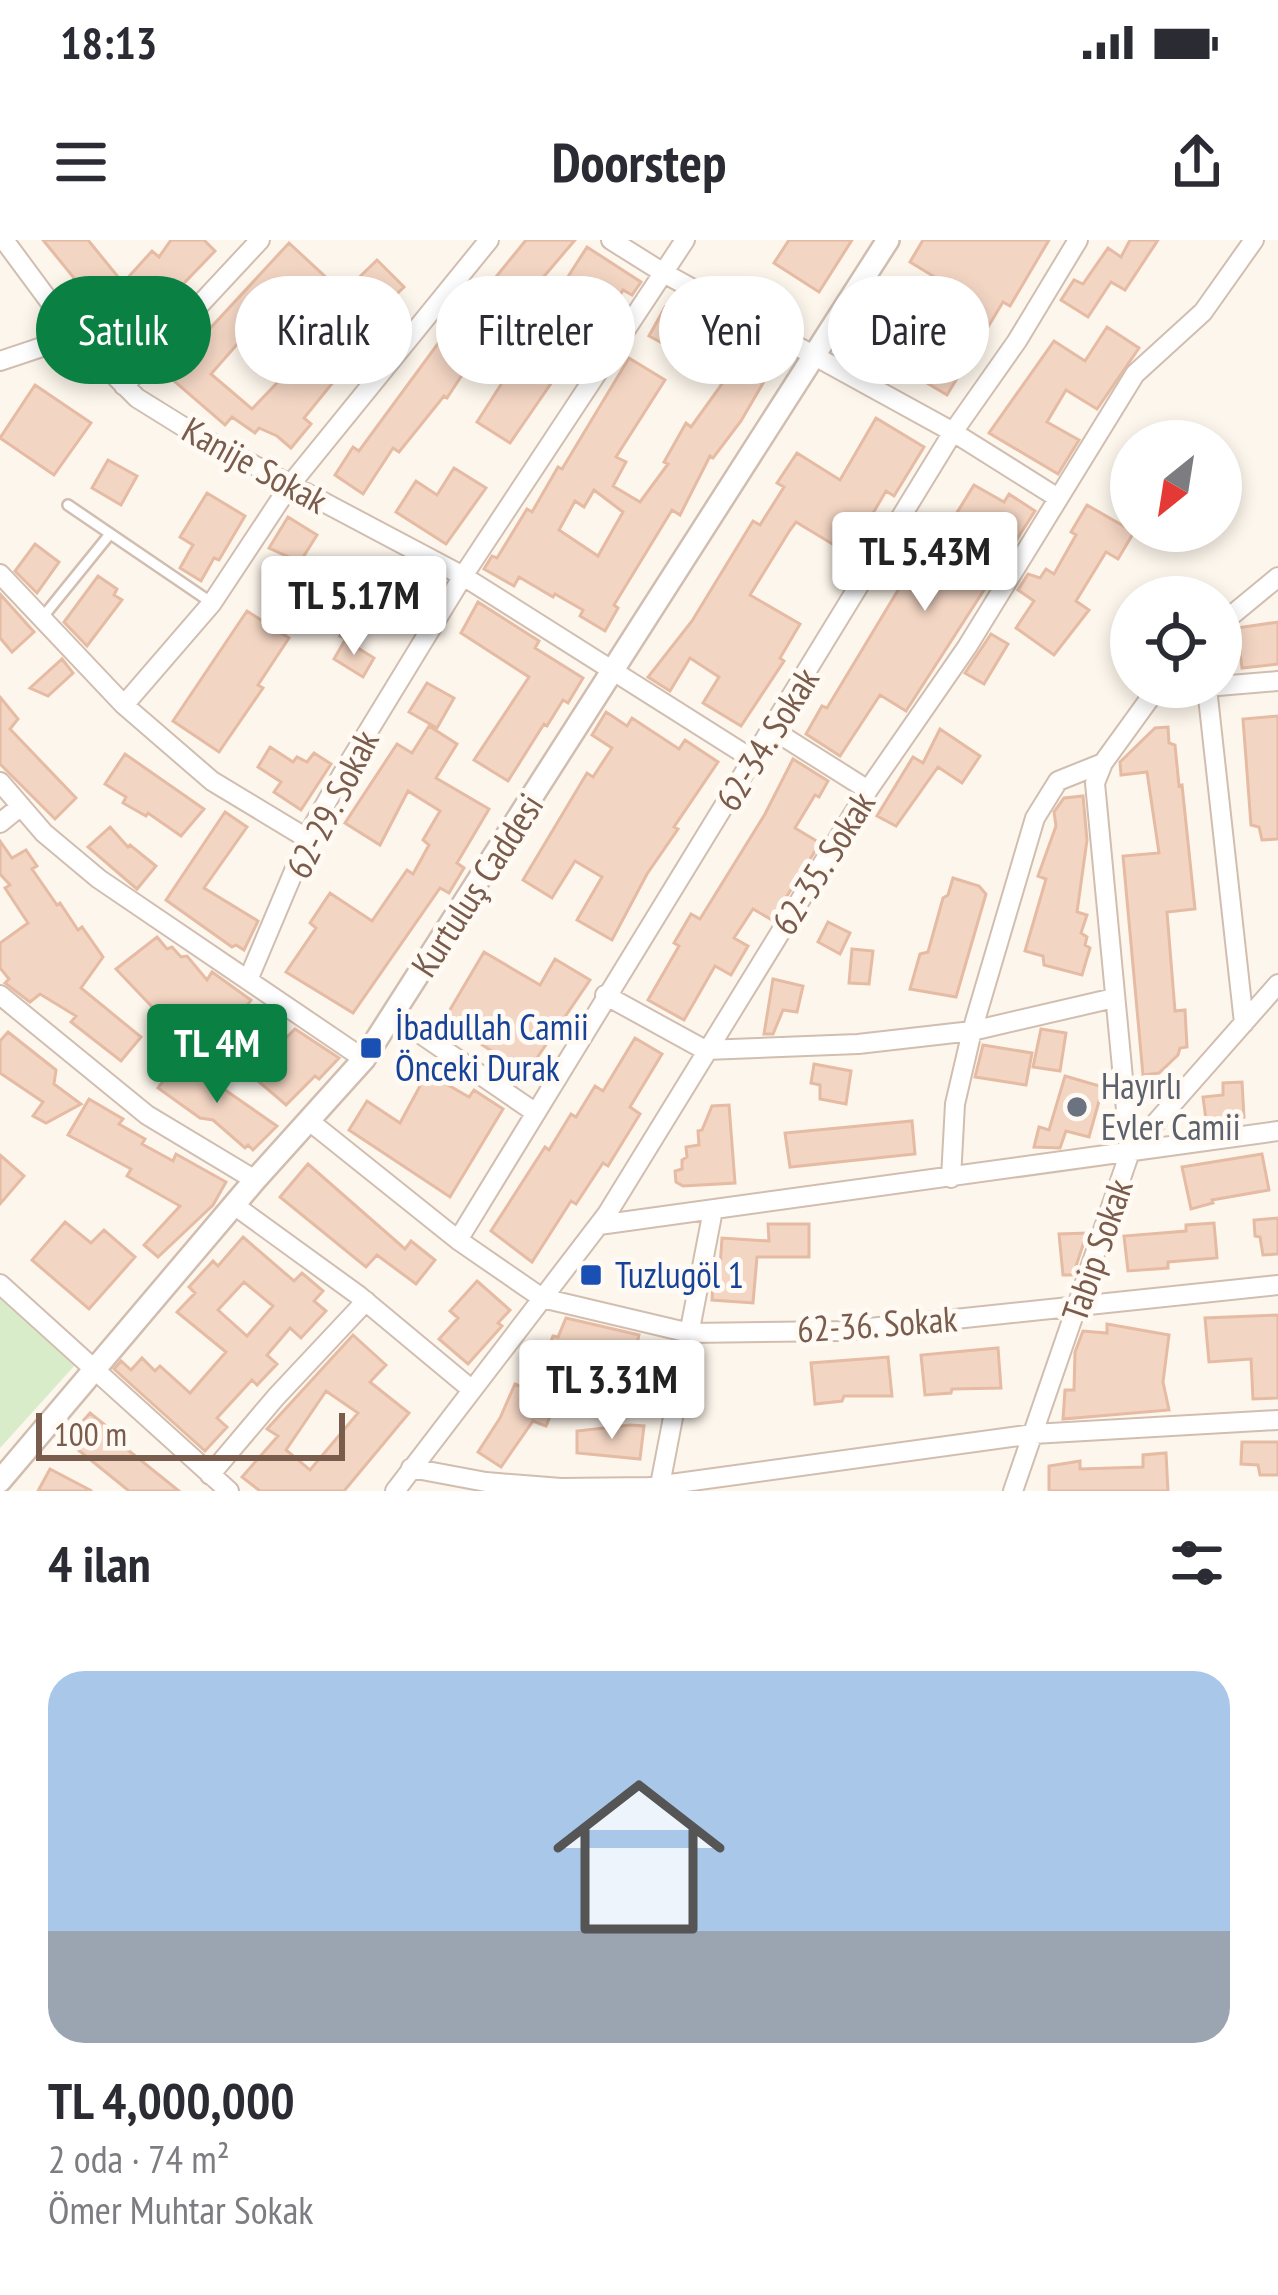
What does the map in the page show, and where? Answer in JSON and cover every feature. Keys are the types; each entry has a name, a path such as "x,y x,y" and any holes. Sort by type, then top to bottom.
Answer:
{"street":[{"name":"Kanije Sokak","path":"4,240 36,284"},
{"path":"124,386 260,240"},
{"path":"124,705 212,602 290,485 489,240"},
{"path":"611,240 953,432 1058,498"},
{"name":"62-29. Sokak","path":"248,980 308,839 347,766 463,576 685,240"},
{"name":"Kurtuluş Caddesi","path":"0,1481 364,1059 888,240"},
{"name":"62-34. Sokak","path":"458,1240 953,432 1017,341 1078,240"},
{"name":"62-35. Sokak","path":"395,1491 598,1225 868,790 967,647 1135,374 1203,312 1253,240"},
{"path":"0,361 36,349"},
{"name":"Kanije Sokak","path":"124,386 195,434 463,576 754,760"},
{"path":"0,574 124,705 212,781 308,839"},
{"path":"1242,607 1278,577"},
{"path":"1242,684 1278,681"},
{"path":"1130,1152 1095,783 1103,763 1143,708"},
{"path":"1208,708 1244,1024"},
{"path":"773,730 868,790"},
{"path":"951,1178 955,1104 972,1031 1035,818 1058,781 1103,763"},
{"path":"0,782 44,833 99,879 364,1059"},
{"path":"0,824 21,806"},
{"name":"Tabip Sokak","path":"1013,1491 1130,1152 1278,984"},
{"path":"0,995 147,1115 255,1180"},
{"path":"605,995 705,1050 858,1044 972,1031 1114,998"},
{"path":"393,1015 536,1114"},
{"name":"62-36. Sokak","path":"308,1120 458,1240 542,1298 690,1333 841,1330 1278,1285"},
{"path":"598,1225 1278,1131"},
{"path":"234,1205 366,1301 471,1390"},
{"path":"660,1485 712,1210"},
{"path":"0,1284 229,1491"},
{"path":"211,1474 275,1397 366,1301"},
{"path":"411,1468 486,1482 561,1488 660,1485 1033,1434 1278,1420"}],"lane":[{"path":"68,505 212,602"},
{"path":"42,618 110,534"}],"green space":[{"path":"0,1297 75,1365 0,1448"}],"building":[{"path":"43,240 88,240 117,276 72,276"},
{"path":"171,240 204,240 215,251 191,276 129,276 152,251 159,257"},
{"path":"526,240 575,240 544,276 497,276"},
{"path":"789,240 852,240 819,292 804,282 804,276 794,276 774,263"},
{"path":"923,240 1049,240 1010,306 1003,302 989,325 989,276 933,276 910,262"},
{"path":"1130,240 1158,240 1125,290 1111,282 1088,317 1061,300 1074,280 1083,284 1108,248 1121,257"},
{"path":"289,243 325,276 258,276"},
{"path":"587,247 632,276 568,276"},
{"path":"377,260 393,276 361,276"},
{"path":"235,301 235,347 211,374 211,327"},
{"path":"659,318 659,341 649,336"},
{"path":"1107,327 1139,348 1097,409 1066,390 1047,422 1079,440 1058,474 989,433 1054,341 1085,361"},
{"path":"436,346 436,384 456,384 399,452 393,448 363,494 335,475 353,447 359,451"},
{"path":"635,362 659,376 662,384 616,457 626,462 613,486 640,502 668,464 664,462 686,423 691,427 722,384 762,384 741,421 710,456 680,515 672,510 614,605 618,608 605,631 580,616 583,610 555,594 519,577 514,586 484,569 492,556 497,558 527,509 532,512 613,384 635,384","holes":["594,490 623,512 598,556 559,530 575,501 584,507"]},
{"path":"211,374 252,409 276,384 332,384 304,418 311,424 291,448 277,436 259,428 255,433 232,417 225,425 177,384 211,384"},
{"path":"501,384 551,384 510,443 477,422"},
{"path":"929,384 954,384 947,395"},
{"path":"35,385 91,423 54,475 0,438"},
{"path":"876,418 924,447 894,496 886,491 849,554 796,522 790,530 750,595 800,624 780,658 784,661 741,726 703,703 719,677 690,658 670,691 648,677 692,621 753,521 760,525 784,487 777,483 797,453 840,480"},
{"path":"108,460 137,476 121,505 92,488"},
{"path":"454,468 486,488 446,544 396,512 416,481 437,495"},
{"path":"974,485 1004,502 1009,494 1035,511 906,711 880,695 840,756 806,734 822,706 827,708 906,577 910,580"},
{"path":"207,493 245,516 201,581 180,568 193,545 180,537"},
{"path":"1087,505 1110,518 1110,552 1122,552 1118,559 1106,552 1076,601 1089,610 1054,655 1016,628 1034,601 1018,590 1028,574 1040,578 1046,569 1054,574 1076,535 1071,532"},
{"path":"288,517 317,535 300,562 269,548"},
{"path":"35,544 59,562 37,593 15,571"},
{"path":"98,576 117,589 114,595 122,600 87,646 64,622"},
{"path":"396,582 415,593 391,631 372,620"},
{"path":"0,594 34,632 12,652 0,638"},
{"path":"350,599 375,614 355,645 340,636 348,622 340,616"},
{"path":"478,602 539,641 535,648 583,678 568,703 563,700 544,724 508,781 474,760 529,677 461,633"},
{"path":"247,611 289,638 258,685 263,688 219,752 173,721"},
{"path":"1278,622 1278,664 1242,668 1242,627"},
{"path":"991,634 1008,644 984,684 965,673"},
{"path":"345,640 374,658 363,677 334,659"},
{"path":"62,659 73,673 48,696 30,688"},
{"path":"427,683 454,698 437,728 409,712"},
{"path":"0,697 18,719 10,729 76,798 55,819 0,764"},
{"path":"606,712 627,726 632,718 679,749 685,740 718,762 674,827 678,829 647,874 612,940 577,920 602,877 575,861 552,898 523,880 587,773 593,777 612,748 592,735"},
{"path":"1278,716 1278,839 1262,840 1259,827 1251,825 1243,719"},
{"path":"429,726 457,744 436,778 489,809 457,863 464,868 449,893 440,888 353,1013 286,972 316,928 310,923 330,893 372,921 407,870 413,874 429,845 423,840 440,811 408,791 380,845 345,823 397,744 412,753"},
{"path":"1168,727 1182,785 1195,909 1167,912 1175,1011 1185,1010 1187,1047 1180,1048 1159,1073 1143,1075 1123,856 1159,853 1147,772 1121,775 1120,762 1155,728"},
{"path":"940,729 980,756 962,783 938,767 896,826 877,816 913,757 923,763"},
{"path":"270,747 293,762 297,757 307,762 314,753 331,764 301,810 274,792 281,782 258,767"},
{"path":"125,754 204,809 181,836 148,813 123,803 126,797 105,784"},
{"path":"793,759 828,781 795,828 820,843 772,920 753,909 734,938 748,946 731,975 715,966 684,1020 648,1000 691,914 700,919"},
{"path":"1083,796 1087,840 1077,912 1087,915 1081,933 1090,948 1082,975 1044,965 1043,956 1025,951 1046,879 1038,876 1056,826 1054,812 1064,798"},
{"path":"225,812 247,827 204,888 258,921 244,950 232,947 166,900"},
{"path":"110,827 128,847 156,866 137,889 88,847"},
{"path":"0,841 12,858 26,850 37,866 32,869 57,905 78,930 82,927 103,957 81,988 141,1037 121,1061 71,1022 76,1016 40,994 30,1002 5,983 9,979 0,968 0,943 28,923 0,874"},
{"path":"953,878 979,886 986,894 956,997 910,989 920,954 928,952"},
{"path":"828,922 850,933 840,954 818,942"},
{"path":"157,937 167,949 187,956 207,980 212,972 251,1000 246,1007 284,1040 295,1029 339,1058 286,1105 188,1021 172,1040 152,1015 156,1011 116,969"},
{"path":"852,949 873,951 869,984 849,983"},
{"path":"484,952 540,985 555,959 590,980 526,1074 472,1038 470,1042 441,1025"},
{"path":"773,979 803,986 797,1012 783,1010 773,1034 764,1034"},
{"path":"1041,1029 1066,1033 1060,1071 1033,1067"},
{"path":"8,1032 56,1070 54,1084 81,1104 46,1123 33,1116 43,1102 0,1073 0,1041"},
{"path":"635,1038 662,1054 630,1107 640,1114 608,1166 603,1163 576,1204 571,1201 532,1262 491,1231 545,1147 549,1150 595,1086 603,1091"},
{"path":"983,1045 1032,1053 1026,1085 975,1077"},
{"path":"177,1062 277,1126 253,1150 248,1145 245,1148 213,1120 200,1118 158,1088"},
{"path":"814,1064 851,1071 846,1104 820,1099 820,1085 811,1083"},
{"path":"427,1073 469,1097 474,1090 503,1109 450,1197 349,1130 367,1101 400,1123"},
{"name":"Hayırlı Evler Camii","path":"1065,1076 1103,1087 1089,1137 1066,1131 1060,1148 1034,1147 1039,1127 1049,1130"},
{"path":"1242,1082 1244,1117 1206,1120 1203,1097 1223,1095 1223,1083"},
{"path":"89,1099 123,1119 119,1124 145,1139 142,1144 173,1161 176,1154 226,1182 213,1205 158,1257 144,1245 180,1206 127,1176 131,1169 68,1135"},
{"path":"729,1105 735,1183 683,1186 676,1182 675,1171 682,1169 686,1147 699,1145 698,1131 712,1106"},
{"path":"912,1121 915,1154 790,1167 785,1133"},
{"path":"1262,1154 1269,1190 1212,1200 1191,1209 1182,1167"},
{"path":"0,1155 24,1176 0,1204"},
{"path":"308,1164 405,1249 411,1241 435,1260 416,1284 377,1255 366,1267 280,1197"},
{"path":"1278,1218 1278,1254 1263,1255 1254,1220"},
{"path":"65,1222 91,1243 104,1230 135,1257 89,1309 32,1260"},
{"path":"1214,1223 1217,1258 1128,1271 1124,1236 1186,1231 1186,1225"},
{"path":"768,1224 809,1224 809,1257 757,1257 753,1303 712,1300 713,1283 719,1281 722,1238 769,1241"},
{"path":"1087,1233 1073,1275 1063,1275 1059,1234"},
{"path":"243,1237 294,1281 302,1273 323,1291 314,1301 326,1311 301,1338 290,1328 267,1355 277,1364 257,1385 252,1380 217,1418 227,1427 205,1451 114,1369 121,1361 131,1370 142,1358 155,1371 160,1366 190,1393 226,1352 177,1312 195,1293 189,1287 213,1261 218,1266","holes":["244,1282 273,1306 247,1336 218,1310"]},
{"path":"477,1281 510,1310 468,1364 439,1339 458,1318 450,1311"},
{"path":"1278,1315 1278,1398 1253,1399 1251,1359 1209,1362 1205,1318"},
{"path":"566,1318 639,1335 633,1363 611,1358 592,1344 578,1377 578,1348 546,1426 533,1421 501,1467 478,1452 515,1384 532,1391 553,1336 558,1337"},
{"path":"1107,1324 1169,1335 1163,1382 1169,1410 1063,1419 1065,1390 1074,1390 1075,1352 1083,1331 1107,1333"},
{"path":"353,1335 386,1365 370,1382 409,1413 344,1491 260,1491 242,1477 278,1436 267,1429","holes":["326,1391 358,1413 310,1470 286,1450"]},
{"path":"998,1348 1001,1388 925,1395 921,1355"},
{"path":"638,1351 669,1358 665,1374 637,1367"},
{"path":"888,1357 892,1396 844,1396 842,1401 815,1404 811,1363"},
{"path":"90,1413 179,1491 129,1491 66,1440"},
{"path":"644,1426 640,1459 577,1453 577,1431"},
{"path":"1242,1442 1278,1442 1278,1475 1260,1475 1258,1465 1241,1464"},
{"path":"1166,1453 1168,1491 1049,1491 1049,1466 1080,1461 1080,1469 1143,1467 1143,1455"},
{"path":"50,1469 92,1491 38,1491"}],"place":[{"name":"İbadullah Camii Önceki Durak","path":"371,1048"},
{"name":"Hayırlı Evler Camii","path":"1077,1107"},
{"name":"Tuzlugöl 1","path":"591,1275"}]}
